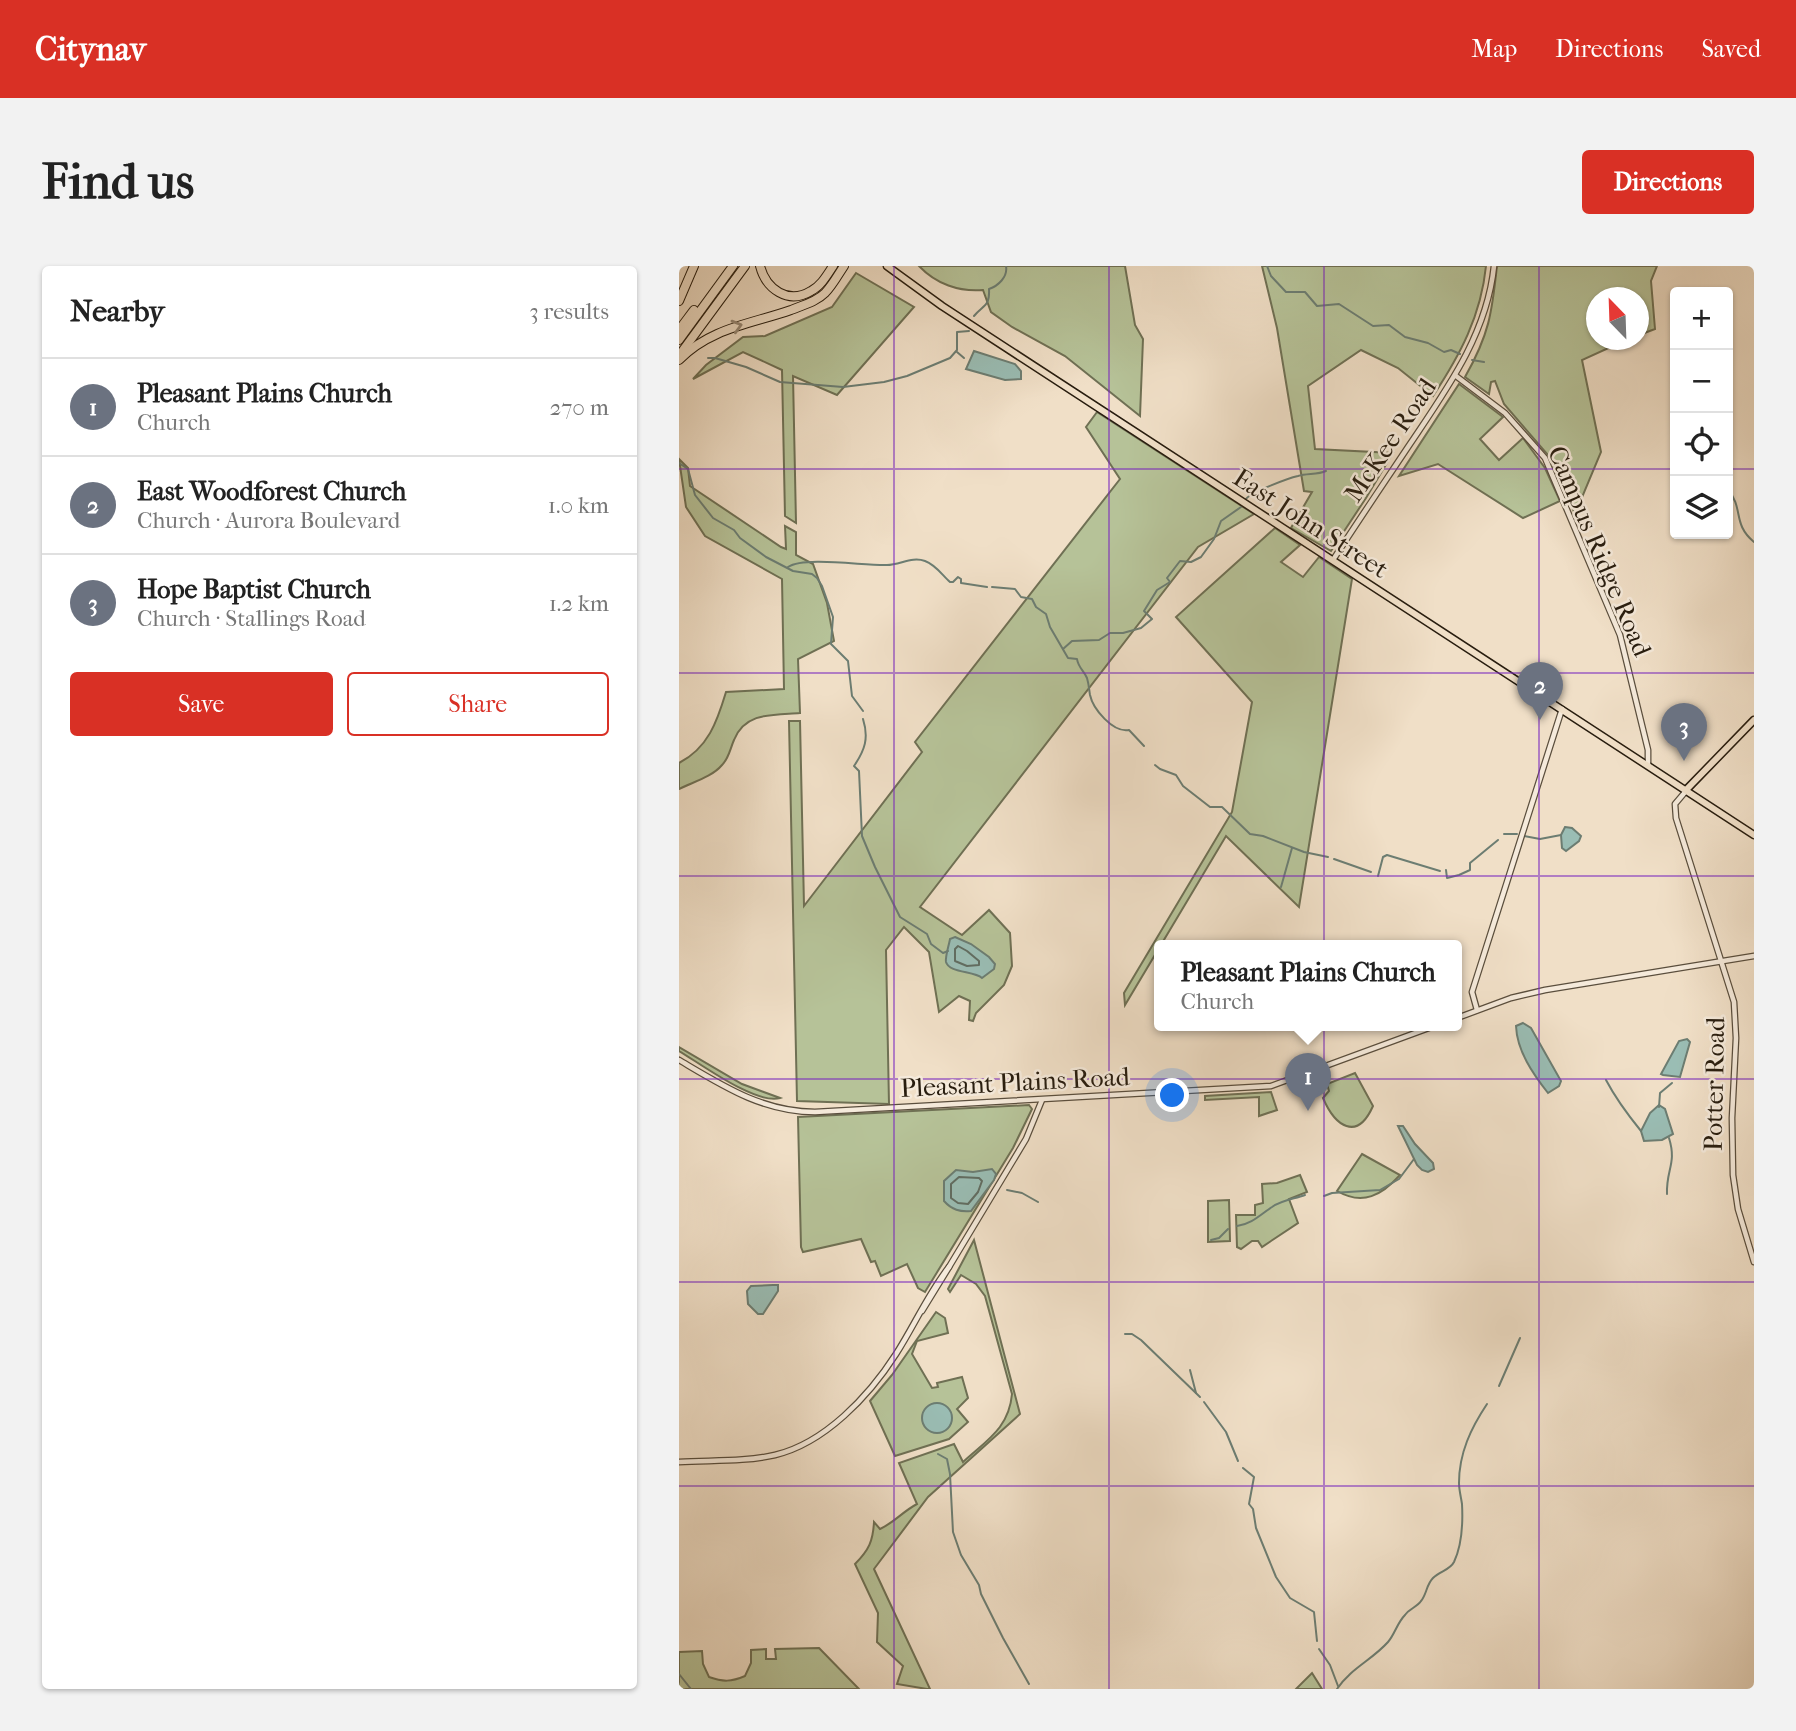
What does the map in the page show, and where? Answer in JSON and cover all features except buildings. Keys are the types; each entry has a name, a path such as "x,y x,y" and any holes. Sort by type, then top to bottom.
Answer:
{"highway":[{"path":"679,301 694,266"},
{"path":"679,330 728,266"},
{"path":"679,340 733,266"},
{"path":"679,348 743,266"},
{"path":"679,357 743,266"},
{"path":"760,266 771,287 785,295 795,296 804,295 818,287 841,267"},
{"path":"679,357 723,330 810,303 825,293 841,267"}],"main road":[{"name":"East John Street","path":"881,266 1754,835"},
{"name":"East John Street","path":"887,266 915,287"},
{"path":"1686,790 1754,720"}],"street":[{"path":"1456,376 1481,323 1494,266"},
{"name":"McKee Road","path":"1333,560 1456,376"},
{"name":"Campus Ridge Road","path":"1456,376 1505,413 1545,458 1620,635 1648,750 1648,765"},
{"path":"1477,1010 1472,992 1562,709"},
{"name":"Potter Road","path":"1686,790 1675,804 1676,818 1722,961 1736,1018 1732,1118 1734,1189 1754,1262"},
{"path":"1462,1016 1511,998 1545,990 1754,956"},
{"name":"Pleasant Plains Road","path":"679,1060 744,1098 796,1112 1271,1086 1422,1031"},
{"path":"679,1462 766,1456 787,1451 814,1437 845,1413 878,1379 922,1311 1026,1139 1042,1100"}],"green space":[{"path":"919,266 1125,266 1135,325 1143,339 1140,416 1065,356 1012,327 991,312 983,290 948,286"},
{"path":"1262,266 1486,266 1479,302 1468,334 1433,396 1398,368 1361,350 1308,386 1315,449 1393,453 1331,551 1291,528 1312,492 1304,491 1277,328"},
{"path":"1497,266 1657,266 1651,281 1655,329 1649,331 1649,287 1586,287 1586,350 1604,350 1582,360 1601,452 1575,514 1548,455 1504,404 1495,381 1491,382 1489,394 1465,377 1479,349 1493,297"},
{"path":"856,273 914,307 837,395 793,376 796,523 785,516 782,370 743,352 693,379 706,365 743,337 765,336 832,307"},
{"path":"1459,384 1503,417 1480,439 1499,460 1523,438 1545,468 1560,501 1523,518 1438,464 1399,476"},
{"path":"1097,412 1254,514 1198,547 920,907 962,935 989,910 1010,933 1012,966 1004,985 976,1013 973,1021 969,1020 970,1001 959,996 939,1012 929,952 904,927 886,950 889,1104 797,1101 789,721 800,721 804,906 922,752 915,742 1120,479 1086,427"},
{"path":"679,459 688,468 690,486 781,547 786,549 785,526 796,532 796,555 813,564 827,603 834,641 798,659 800,713 770,715 745,724 718,769 679,789 679,763 697,750 710,733 726,692 784,689 782,579 705,536 686,507"},
{"path":"1275,528 1300,545 1281,562 1303,577 1319,557 1352,579 1299,907 1226,836 1164,940 1156,940 1232,812 1252,702 1176,617"},
{"path":"1154,943 1154,956 1125,1005 1124,993"},
{"path":"679,1047 742,1084 780,1098 770,1099 743,1090 679,1051"},
{"path":"1355,1073 1373,1106 1367,1117 1353,1127 1340,1122 1323,1098 1329,1091 1327,1084"},
{"path":"1271,1092 1277,1110 1259,1116 1259,1097 1205,1100 1205,1096"},
{"path":"1029,1105 1032,1109 1013,1148 925,1292 918,1288 907,1264 881,1276 875,1261 871,1262 861,1239 803,1252 798,1117"},
{"path":"1362,1154 1400,1175 1379,1193 1364,1198 1355,1198 1337,1191"},
{"path":"1300,1175 1307,1192 1289,1199 1298,1223 1262,1247 1258,1241 1252,1241 1241,1249 1237,1247 1236,1215 1255,1215 1255,1205 1263,1203 1262,1184 1277,1183"},
{"path":"1229,1200 1230,1241 1208,1242 1208,1201"},
{"path":"974,1240 1020,1414 928,1497 874,1569 930,1689 927,1689 897,1684 903,1666 877,1642 878,1613 855,1564 869,1545 874,1522 880,1529 917,1504 899,1463 954,1444 963,1462 1002,1425 1010,1406 1012,1394 985,1296 976,1284 961,1275 950,1292 948,1289"},
{"path":"936,1312 945,1318 948,1333 917,1341 912,1354 932,1388 938,1387 937,1383 962,1377 968,1398 957,1409 968,1422 949,1439 895,1456 870,1401 892,1375"},
{"path":"819,1648 859,1689 679,1689 679,1652 702,1651 703,1664 709,1677 727,1681 745,1676 751,1663 751,1650 766,1649 766,1659 776,1659 775,1649"},
{"path":"1312,1673 1322,1689 1296,1689"}],"water":[{"path":"974,351 1015,364 1021,371 1021,379 1005,380 966,369"},
{"path":"1565,827 1572,828 1581,836 1579,841 1566,851 1562,848 1561,835"},
{"path":"955,937 989,957 995,964 994,969 982,978 948,966 946,960 950,939"},
{"path":"1523,1023 1531,1028 1561,1081 1559,1086 1548,1093 1519,1044 1516,1026"},
{"path":"1687,1039 1690,1042 1680,1077 1661,1074 1679,1041"},
{"path":"1659,1105 1665,1109 1673,1134 1662,1140 1644,1141 1641,1131 1650,1113"},
{"path":"1398,1126 1403,1126 1433,1163 1434,1169 1428,1172 1417,1165"},
{"path":"992,1169 996,1174 994,1180 971,1211 956,1210 944,1201 944,1181 956,1170 973,1172"},
{"path":"778,1285 778,1291 763,1314 758,1314 748,1304 747,1291 751,1286"},
{"path":"937,1403 943,1404 951,1412 951,1424 943,1432 937,1433 931,1432 923,1424 922,1418 923,1412 931,1404"}],"waterway":[{"path":"974,316 987,303 989,289 1004,277 1006,266"},
{"path":"1267,266 1271,276 1286,292 1305,292 1317,306 1339,304 1373,326 1389,325 1405,337 1428,343 1444,352 1451,350 1460,354"},
{"path":"708,358 746,367 780,382 843,387 907,376 950,358 957,350 957,332 969,331"},
{"path":"957,352 964,358"},
{"path":"1472,360 1484,362"},
{"path":"679,463 688,469 695,495 713,518 734,530 740,538 766,557 793,571 812,574 817,578 833,617 831,644 848,661 852,696 863,711"},
{"path":"1246,499 1287,479 1326,471"},
{"path":"1733,497 1743,529 1754,542"},
{"path":"1063,649 1072,641 1099,640 1110,633 1141,628 1152,619 1144,611 1157,590 1170,582 1167,578 1180,561 1191,562 1201,557 1214,539 1221,521 1241,507"},
{"path":"788,567 808,562 887,565 920,560 932,565 950,582 958,577 961,583 987,587"},
{"path":"992,587 1015,589 1021,597 1032,599 1036,607 1046,614 1050,627 1068,658 1077,659 1099,713 1117,728 1129,730 1144,746"},
{"path":"863,719 865,744 854,766 859,771 862,836 900,917 927,934 931,944 943,953 948,951"},
{"path":"1155,765 1176,775 1183,786 1210,807 1222,807 1250,834 1328,857"},
{"path":"1504,834 1517,834"},
{"path":"1524,836 1540,839 1561,835"},
{"path":"1446,870 1447,878 1470,870 1470,863 1498,840"},
{"path":"1281,887 1292,848"},
{"path":"1378,876 1383,857 1387,855 1440,871"},
{"path":"1334,859 1371,872"},
{"path":"1606,1080 1641,1131"},
{"path":"1659,1107 1660,1093 1672,1083"},
{"path":"1667,1194 1672,1161 1669,1138"},
{"path":"1324,1196 1332,1193 1380,1190 1399,1179 1414,1159"},
{"path":"1007,1190 1022,1193 1038,1202"},
{"path":"1237,1226 1252,1221 1280,1203 1305,1195"},
{"path":"1211,1240 1219,1238 1228,1229"},
{"path":"1125,1334 1132,1334 1141,1340 1200,1397"},
{"path":"1499,1386 1520,1338"},
{"path":"1190,1370 1196,1393"},
{"path":"1204,1402 1226,1432 1238,1461"},
{"path":"1337,1689 1349,1675 1388,1642 1402,1618 1423,1598 1431,1581 1454,1562 1462,1526 1459,1483 1461,1461 1471,1432 1487,1404"},
{"path":"938,1454 947,1459 953,1532 961,1555 1029,1684"},
{"path":"1243,1468 1254,1477 1249,1504 1276,1577 1290,1598 1314,1612 1317,1641"},
{"path":"1319,1649 1330,1665 1338,1686"},
{"path":"679,1674 691,1689"}],"place":[{"name":"East Woodforest Church","path":"1540,720"},
{"name":"Hope Baptist Church","path":"1684,761"},
{"name":"Pleasant Plains Church","path":"1308,1111"}]}
